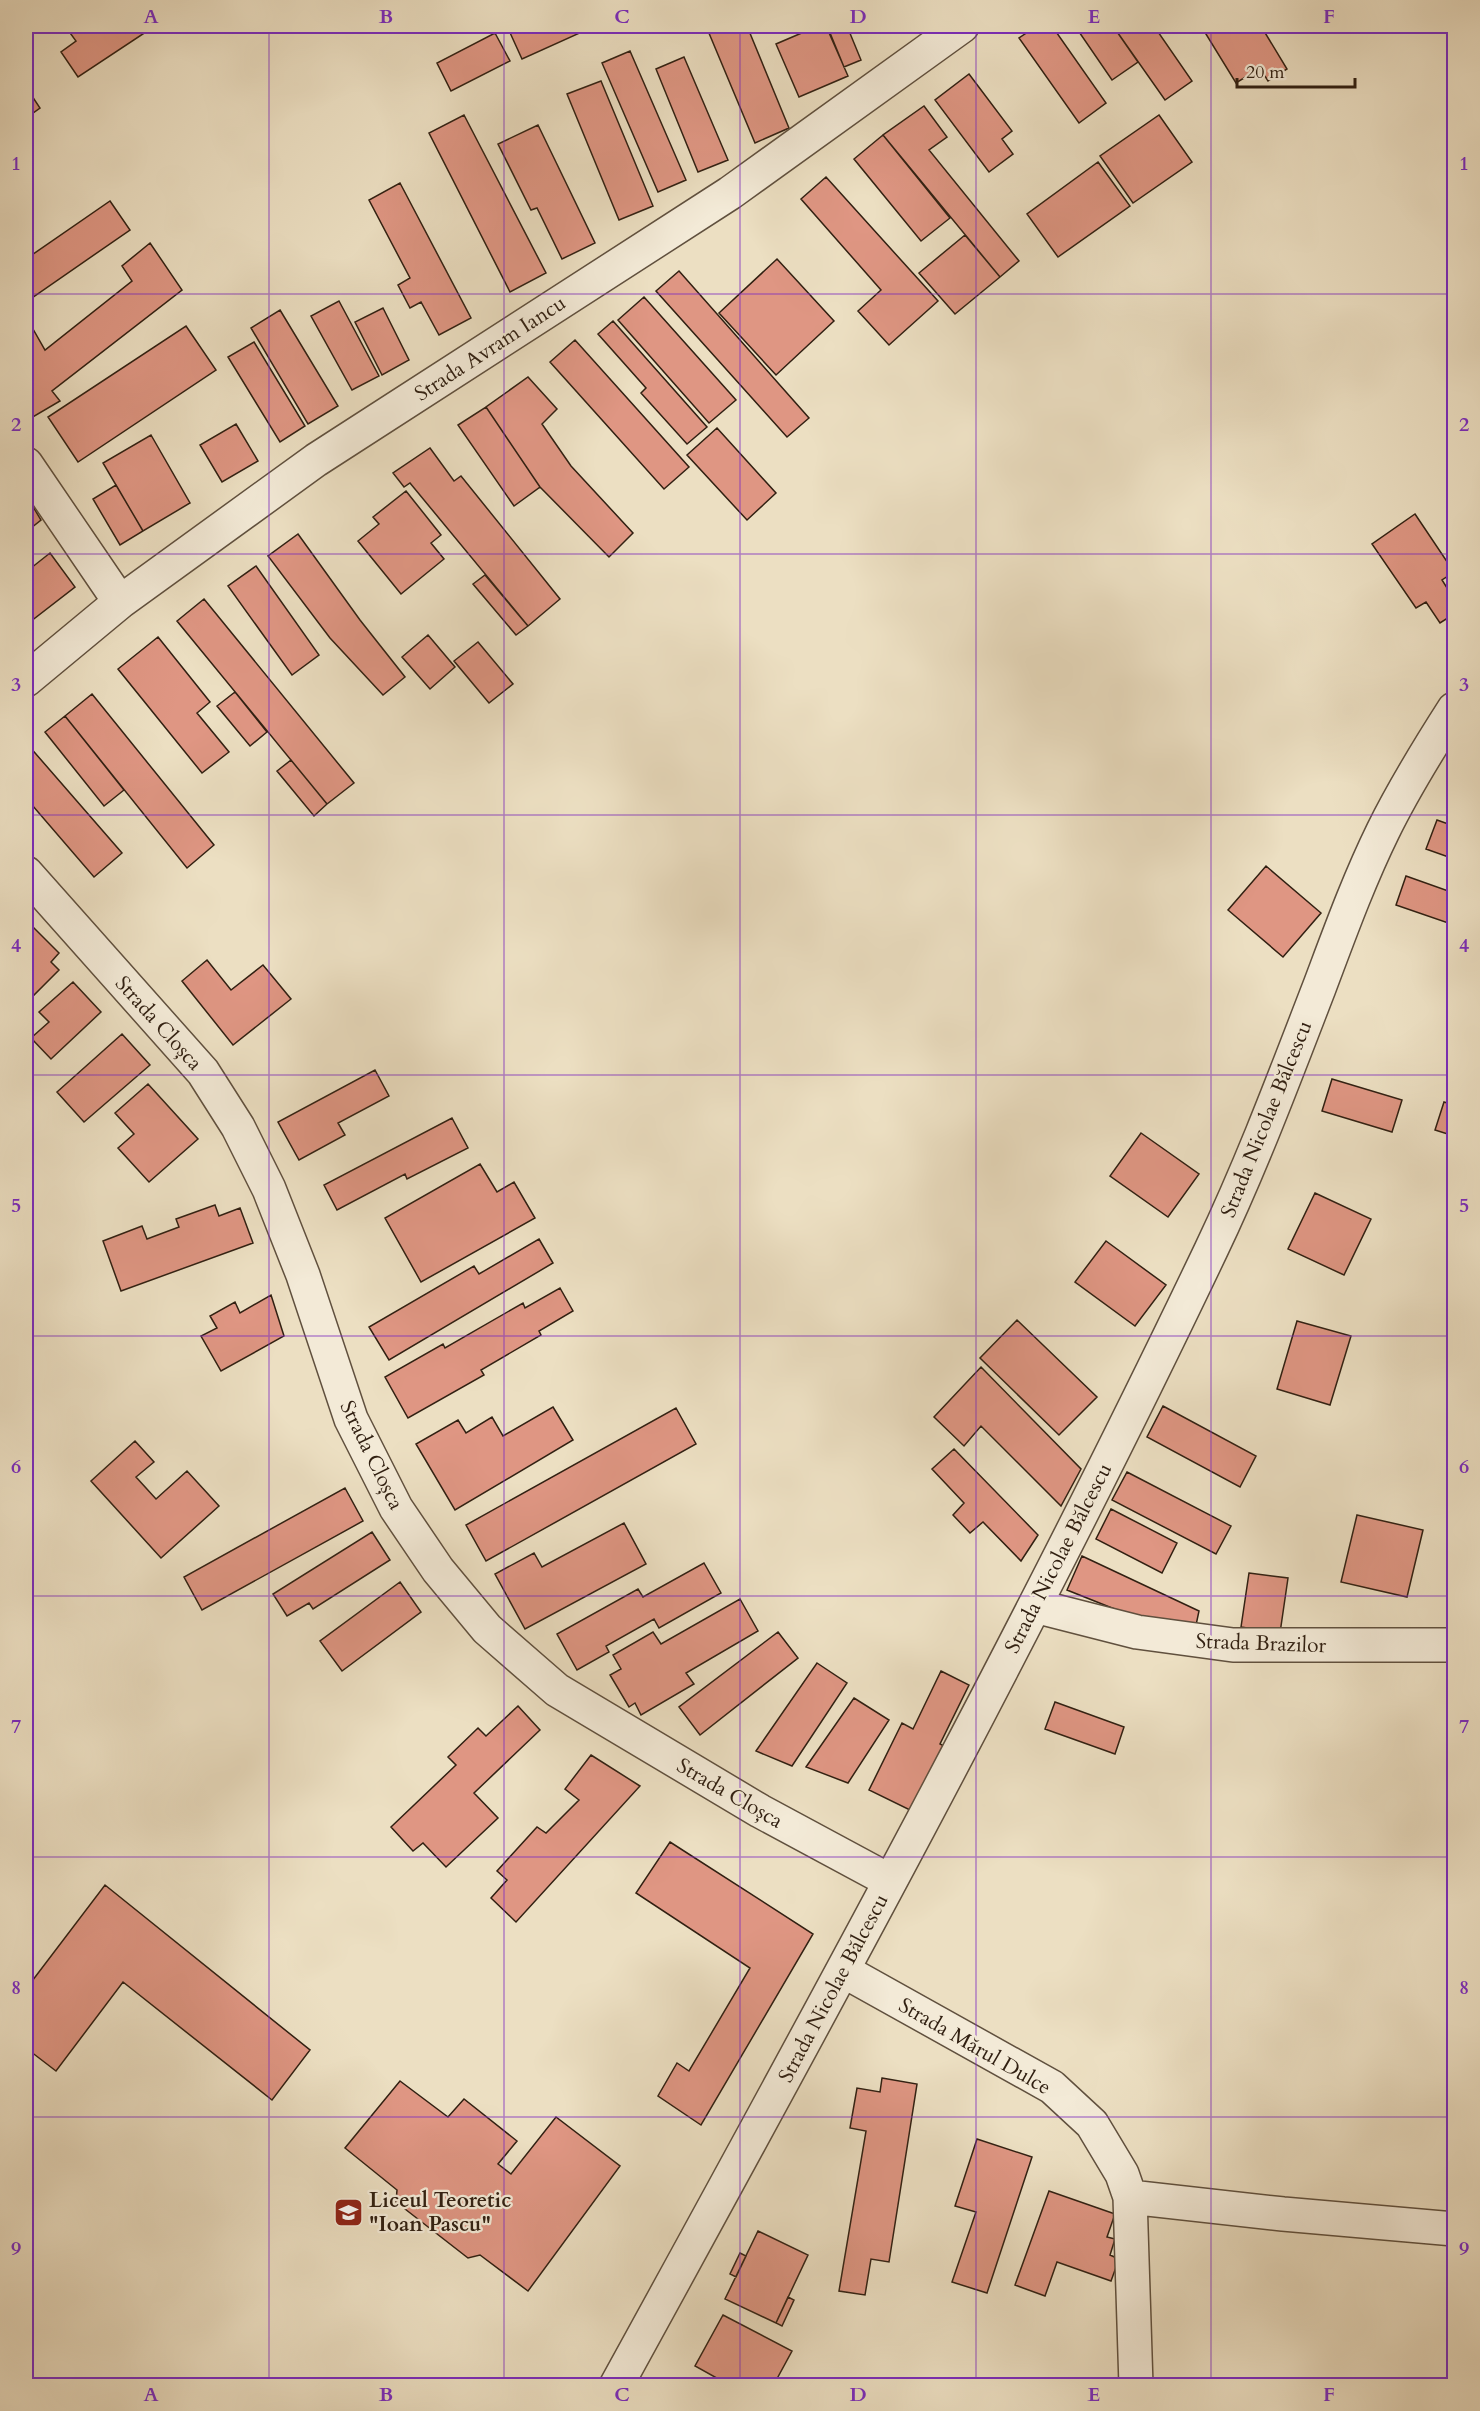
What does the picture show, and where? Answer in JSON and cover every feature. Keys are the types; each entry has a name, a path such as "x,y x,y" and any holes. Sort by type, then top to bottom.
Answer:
{"street":[{"name":"Strada Avram Iancu","path":"26,680 120,602 316,460 730,193 962,26"},
{"path":"26,464 120,602"},
{"name":"Strada Nicolae Bălcescu","path":"616,2385 843,1971 1035,1606 1213,1247 1258,1146 1351,905 1383,831 1419,764 1455,709"},
{"name":"Strada Cloșca","path":"26,873 203,1072 238,1127 269,1189 303,1275 356,1429 396,1508 438,1570 487,1629 557,1690 760,1811 890,1881"},
{"name":"Strada Brazilor","path":"1035,1606 1137,1632 1233,1646 1455,1646"},
{"name":"Strada Mărul Dulce","path":"843,1971 1052,2087 1092,2124 1122,2174 1130,2197 1136,2385"},
{"path":"1130,2197 1272,2213 1455,2229"}],"building":[{"path":"65,26 155,26 78,77 61,52 76,41"},
{"path":"507,26 579,26 582,32 522,59"},
{"path":"706,26 747,26 789,128 755,143"},
{"path":"818,26 826,26 848,76 799,97 776,44"},
{"path":"847,26 861,60 844,67 828,28"},
{"path":"1037,26 1052,26 1106,103 1079,123 1019,38"},
{"path":"1075,26 1113,26 1138,62 1112,80"},
{"path":"1113,26 1154,26 1192,81 1165,100"},
{"path":"1201,26 1261,26 1287,69 1268,81 1260,68 1236,83"},
{"path":"495,33 510,61 451,91 437,63"},
{"path":"630,51 686,180 658,192 602,63"},
{"path":"684,57 728,160 698,172 656,69"},
{"path":"969,74 1012,131 1002,139 1013,154 989,172 935,100"},
{"path":"601,81 653,206 619,220 567,94"},
{"path":"26,87 40,108 26,118"},
{"path":"924,106 947,137 929,150 1019,261 1000,277 883,135"},
{"path":"464,115 546,273 510,292 429,133"},
{"path":"1159,115 1192,162 1133,203 1100,156"},
{"path":"538,125 595,243 562,259 537,208 531,210 498,144"},
{"path":"883,135 950,218 921,241 854,159"},
{"path":"1098,162 1130,206 1058,257 1027,214"},
{"path":"826,177 938,301 889,345 858,311 881,290 801,199"},
{"path":"400,183 471,318 439,335 421,302 410,308 398,285 410,278 369,200"},
{"path":"110,201 130,230 26,302 26,259"},
{"path":"965,235 1000,277 955,314 919,273"},
{"path":"150,243 182,290 52,391 60,401 26,421 26,324 29,322 45,350 132,281 122,266"},
{"path":"777,259 834,321 776,375 719,313"},
{"path":"679,271 809,418 787,437 656,291"},
{"path":"644,297 736,400 709,423 618,320"},
{"path":"339,301 379,376 352,390 311,316"},
{"path":"383,308 409,360 382,375 355,322"},
{"path":"280,310 338,406 308,424 251,328"},
{"path":"613,321 707,427 687,444 641,393 646,388 598,334"},
{"path":"186,326 216,370 78,462 48,417"},
{"path":"575,340 689,467 664,489 550,362"},
{"path":"254,342 305,426 280,442 228,357"},
{"path":"528,377 557,409 542,424 571,466 633,533 609,557 540,487 486,407"},
{"path":"486,407 540,487 514,506 458,425"},
{"path":"236,424 258,461 222,482 200,445"},
{"path":"717,428 776,493 747,520 687,455"},
{"path":"151,435 190,503 143,531 103,463"},
{"path":"430,448 454,481 461,476 560,599 528,626 410,483 404,487 393,473"},
{"path":"116,485 143,531 120,545 93,499"},
{"path":"406,491 441,535 431,543 444,559 401,594 358,541 379,524 373,517"},
{"path":"26,495 41,520 26,532"},
{"path":"1415,514 1454,572 1442,580 1454,599 1454,614 1440,623 1426,602 1416,608 1372,544"},
{"path":"298,534 360,620 405,677 383,695 330,638 268,556"},
{"path":"50,553 75,587 26,625 26,572"},
{"path":"256,566 319,655 292,675 228,586"},
{"path":"485,575 528,626 516,635 473,584"},
{"path":"204,599 354,783 327,804 177,621"},
{"path":"428,635 455,667 430,689 402,657"},
{"path":"158,637 210,702 197,713 229,752 202,773 118,669"},
{"path":"478,642 513,684 489,703 454,661"},
{"path":"235,692 267,732 250,746 217,706"},
{"path":"92,694 214,845 187,868 65,716"},
{"path":"65,716 124,790 104,806 45,732"},
{"path":"29,746 122,853 94,877 26,798 26,749"},
{"path":"291,760 327,804 314,816 277,771"},
{"path":"1437,820 1454,826 1454,859 1426,849"},
{"path":"1266,866 1321,913 1283,957 1228,910"},
{"path":"1406,876 1454,893 1454,925 1396,905"},
{"path":"26,920 59,953 51,962 59,970 32,997 26,989"},
{"path":"207,960 231,990 263,965 291,999 233,1045 182,981"},
{"path":"73,982 101,1012 51,1059 31,1038 49,1022 39,1012"},
{"path":"122,1034 150,1065 84,1122 57,1092"},
{"path":"375,1070 389,1096 338,1123 345,1135 299,1160 278,1122"},
{"path":"1332,1079 1402,1100 1392,1132 1322,1111"},
{"path":"148,1084 198,1139 149,1182 118,1148 134,1134 115,1113"},
{"path":"1444,1102 1454,1105 1454,1136 1435,1130"},
{"path":"452,1118 468,1148 407,1179 405,1174 337,1210 324,1185"},
{"path":"1141,1133 1199,1174 1168,1217 1110,1176"},
{"path":"480,1164 497,1192 514,1182 535,1218 421,1282 385,1218"},
{"path":"1315,1193 1371,1219 1344,1275 1288,1249"},
{"path":"215,1205 219,1216 240,1208 253,1243 121,1291 103,1241 142,1226 147,1239 179,1227 176,1219"},
{"path":"539,1239 553,1263 389,1360 369,1327 474,1266 479,1274"},
{"path":"1106,1241 1166,1285 1135,1326 1075,1282"},
{"path":"560,1288 573,1311 539,1331 541,1335 481,1370 484,1375 408,1418 385,1377 443,1344 445,1348 523,1303 525,1308"},
{"path":"271,1295 284,1336 221,1371 201,1336 217,1328 210,1316 235,1302 240,1313"},
{"path":"1017,1320 1097,1397 1059,1435 980,1358"},
{"path":"1297,1321 1351,1336 1330,1405 1277,1389"},
{"path":"981,1367 1081,1469 1061,1506 981,1426 964,1446 934,1417"},
{"path":"1163,1406 1256,1456 1240,1487 1147,1437"},
{"path":"553,1407 573,1440 455,1510 416,1444 458,1420 466,1433 492,1417 503,1436"},
{"path":"676,1408 696,1444 486,1561 466,1525"},
{"path":"135,1441 154,1462 136,1477 156,1499 187,1471 219,1506 161,1558 91,1481"},
{"path":"954,1449 1038,1535 1021,1561 983,1522 970,1533 953,1515 964,1503 932,1469"},
{"path":"1127,1472 1231,1526 1216,1554 1112,1500"},
{"path":"345,1488 363,1521 202,1610 184,1577"},
{"path":"1111,1509 1177,1543 1162,1573 1096,1539"},
{"path":"1357,1515 1423,1530 1407,1597 1341,1582"},
{"path":"624,1523 646,1564 525,1629 495,1574 534,1553 542,1567"},
{"path":"372,1532 390,1560 313,1609 309,1603 287,1616 273,1594"},
{"path":"1082,1556 1199,1611 1195,1630 1147,1622 1067,1590"},
{"path":"704,1563 721,1593 659,1628 654,1619 606,1646 609,1652 577,1670 557,1634 638,1589 643,1597"},
{"path":"1249,1573 1288,1578 1280,1633 1241,1627"},
{"path":"400,1582 421,1612 342,1671 320,1641"},
{"path":"740,1599 758,1631 686,1673 694,1684 641,1715 635,1703 629,1707 610,1675 621,1669 613,1655 653,1632 661,1644"},
{"path":"778,1632 798,1658 700,1735 679,1707"},
{"path":"817,1663 847,1683 792,1766 756,1751"},
{"path":"941,1671 969,1685 940,1744 944,1746 912,1811 869,1790 902,1723 913,1729"},
{"path":"854,1698 889,1720 848,1783 806,1767"},
{"path":"1055,1702 1124,1727 1115,1754 1045,1729"},
{"path":"518,1706 540,1730 474,1793 498,1818 446,1867 423,1843 413,1851 391,1827 456,1765 448,1757 478,1728 486,1736"},
{"path":"591,1755 640,1786 516,1922 491,1898 507,1880 497,1871 537,1827 546,1833 579,1800 565,1789"},
{"path":"670,1842 813,1934 701,2125 658,2096 677,2063 689,2071 750,1968 636,1893"},
{"path":"105,1885 310,2050 272,2100 123,1982 56,2071 26,2048 26,1989"},
{"path":"882,2078 917,2084 889,2262 871,2259 865,2295 839,2291 866,2131 850,2128 857,2088 880,2092"},
{"path":"400,2081 448,2117 464,2099 517,2141 498,2164 511,2174 556,2117 620,2166 528,2291 480,2255 468,2258 396,2202 397,2190 345,2148"},
{"path":"977,2139 1032,2157 987,2293 952,2282 976,2212 955,2206"},
{"path":"1049,2191 1115,2214 1107,2237 1115,2239 1110,2255 1119,2259 1111,2281 1057,2262 1045,2296 1015,2285"},
{"path":"758,2231 808,2255 776,2323 725,2299"},
{"path":"740,2253 746,2256 736,2277 730,2274"},
{"path":"788,2297 794,2300 782,2326 776,2323"},
{"path":"723,2315 792,2351 773,2386 731,2386 695,2366"},
{"path":"1289,2383 1368,2384 1368,2386 1289,2386"}],"place":[{"name":"Liceul Teoretic \"Ioan Pascu\"","path":"348,2212"}]}
